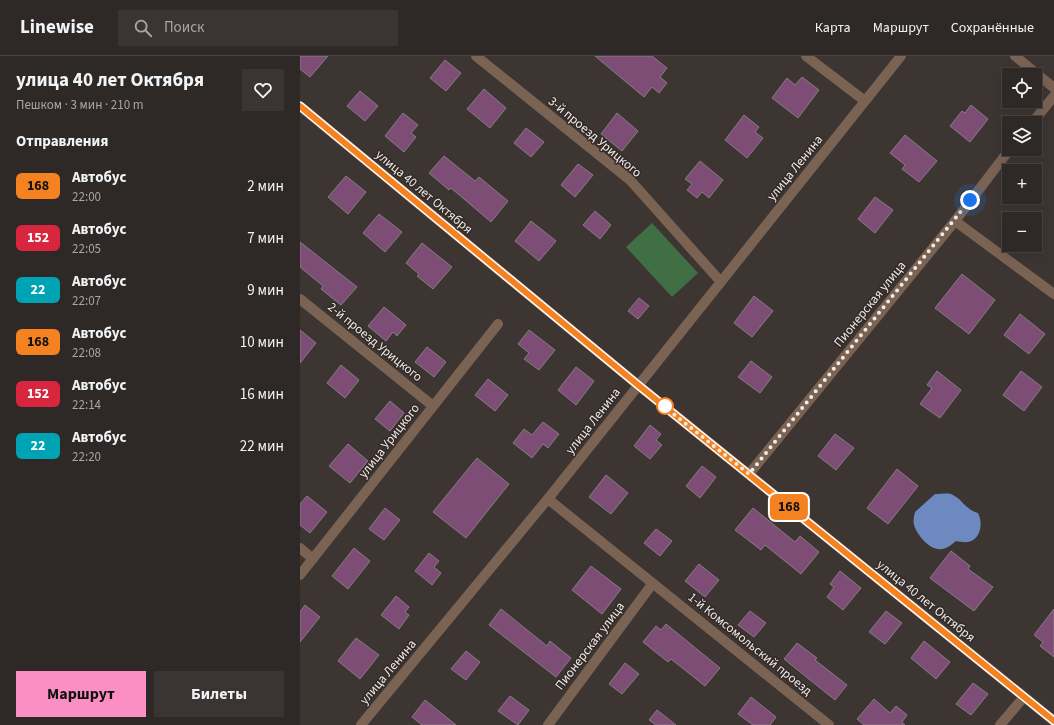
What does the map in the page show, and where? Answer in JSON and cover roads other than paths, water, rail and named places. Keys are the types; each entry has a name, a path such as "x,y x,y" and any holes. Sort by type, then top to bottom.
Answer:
{"street":[{"name":"3-й проезд Урицкого","path":"476,56 630,180 721,282"},
{"path":"806,56 865,101"},
{"name":"улица Ленина","path":"361,725 548,499 901,56"},
{"path":"1015,56 1054,88"},
{"path":"1038,116 1054,96"},
{"name":"улица 40 лет Октября","path":"300,106 638,385 1054,721"},
{"name":"Пионерская улица","path":"749,474 955,221 1005,156"},
{"path":"955,221 1054,294"},
{"name":"2-й проезд Урицкого","path":"300,299 434,406"},
{"name":"улица Урицкого","path":"300,575 498,324"},
{"path":"548,499 653,583"},
{"path":"300,548 313,559"},
{"name":"Пионерская улица","path":"548,725 653,583"},
{"name":"1-й Комсомольский проезд","path":"653,583 830,725"},
{"path":"1000,725 1024,697"}],"water":[{"path":"935,494 951,494 970,509 978,513 981,525 979,533 974,539 968,542 956,541 946,548 937,549 933,548 921,538 914,525 915,512"}]}
